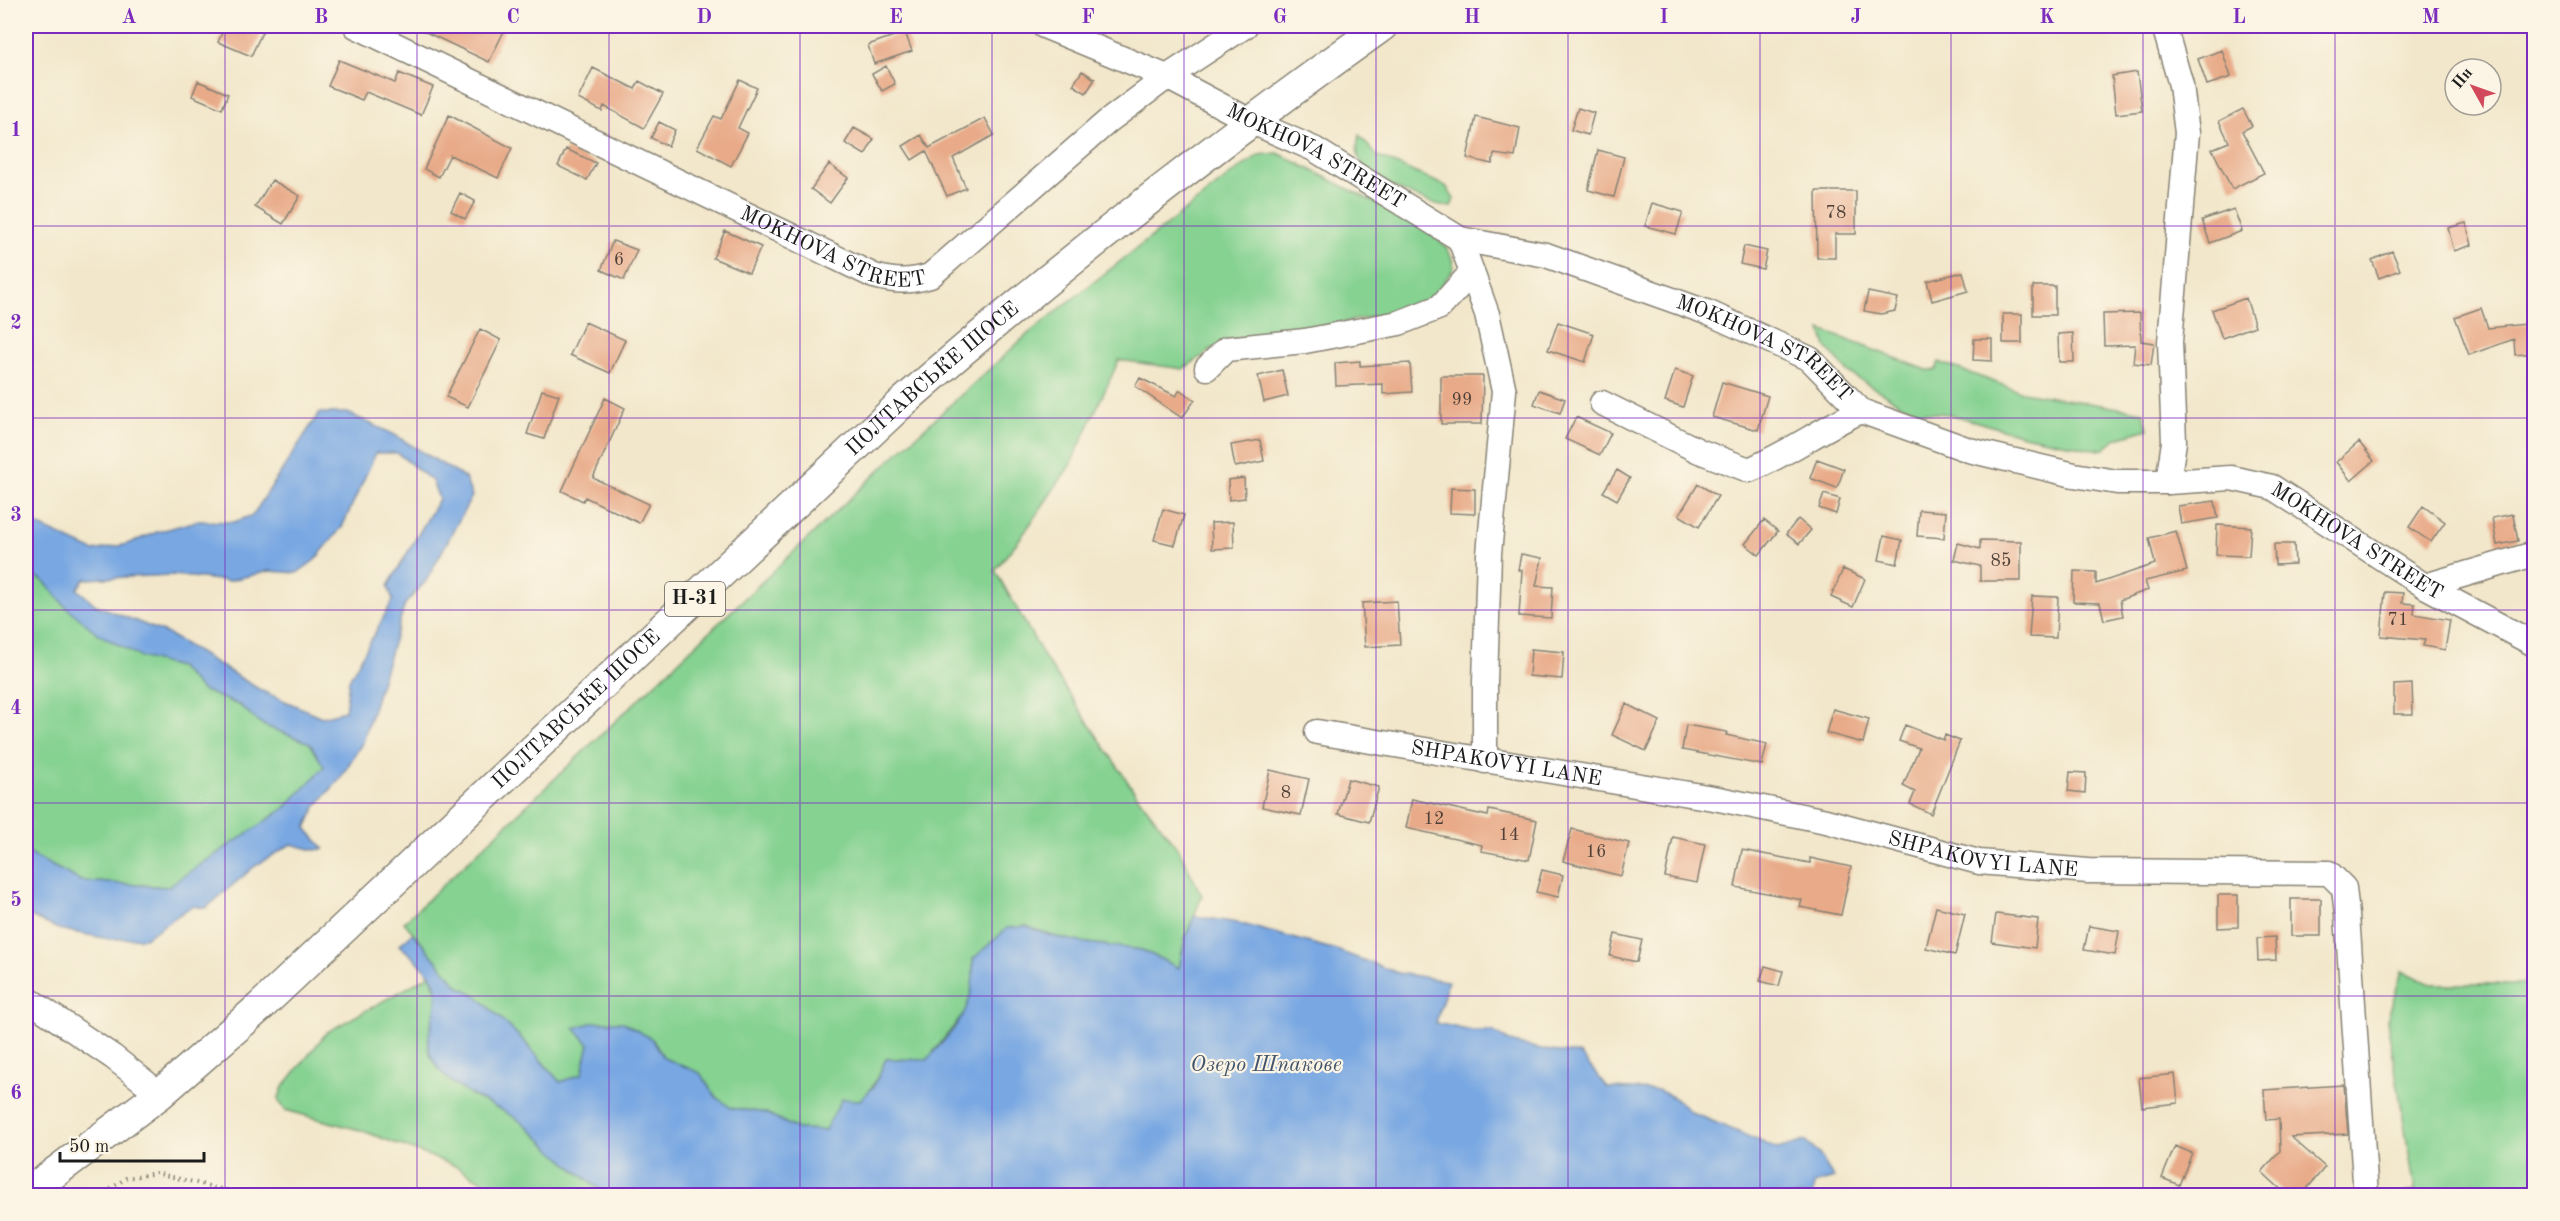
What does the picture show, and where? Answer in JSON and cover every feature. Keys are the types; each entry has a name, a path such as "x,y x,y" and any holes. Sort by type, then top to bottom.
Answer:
{"main road":[{"name":"ПОЛТАВСЬКЕ ШОСЕ","path":"26,1194 160,1094 261,1006 912,394 997,319 1250,121 1382,26"}],"street":[{"name":"MOKHOVA STREET","path":"356,26 874,276 892,281 912,282 930,276 1107,122 1167,77"},
{"name":"MOKHOVA STREET","path":"1044,26 1167,77 1250,121 1314,148 1460,239 1546,255 1709,313 1810,358 1861,411 1969,450 2074,475 2117,482 2168,482 2230,478 2272,487 2425,586 2535,644"},
{"path":"1167,77 1245,26"},
{"path":"2164,26 2181,85 2187,133 2170,342 2174,442 2168,482"},
{"path":"1460,239 1487,314 1504,391 1489,554 1485,761"},
{"path":"1207,369 1226,348 1305,341 1399,323 1440,307 1472,272"},
{"path":"1602,403 1699,451 1749,470 1779,458 1837,422 1861,411"},
{"path":"2425,586 2535,554"},
{"name":"SHPAKOVYI LANE","path":"1317,732 1719,799 1805,816 1979,862 2088,871 2329,873 2344,888 2366,1196"},
{"path":"26,998 113,1057 160,1094"}],"path":[{"path":"101,1196 126,1178 156,1173 250,1196"}],"green space":[{"path":"1359,135 1377,156 1446,186 1454,199 1451,207 1429,202 1402,191 1367,170 1359,159 1357,148"},
{"path":"1278,153 1417,224 1446,247 1453,260 1454,268 1434,296 1410,310 1296,331 1225,341 1183,369 1119,360 1071,464 1022,536 995,570 1045,658 1136,794 1179,850 1202,896 1185,939 1179,968 1142,950 1080,942 1052,936 1026,926 973,959 974,984 969,1007 927,1060 886,1059 869,1090 861,1099 837,1115 825,1130 797,1129 766,1113 731,1108 716,1097 700,1073 664,1058 652,1039 575,1028 589,1044 582,1075 560,1082 523,1040 476,995 458,986 404,922 903,448 1029,333 1229,176 1259,155"},
{"path":"1821,330 1927,370 1936,370 1939,362 2022,392 2143,412 2148,429 2117,438 2104,449 2097,450 2023,435 1949,414 1922,412 1904,406 1849,373 1826,347"},
{"path":"26,572 43,580 66,607 141,657 179,667 202,690 239,705 263,725 310,743 325,767 285,808 167,887 81,881 26,852"},
{"path":"2402,971 2431,984 2534,984 2534,1195 2401,1195 2415,1190 2387,1020"},
{"path":"430,975 439,998 432,1021 472,1096 500,1108 522,1122 573,1169 607,1195 507,1195 453,1165 363,1131 285,1110 278,1100 283,1087 327,1032"}],"water":[{"path":"319,413 348,413 393,434 465,478 472,496 426,581 405,604 363,742 339,780 316,806 306,828 324,849 314,850 291,844 255,866 206,908 192,906 145,938 109,939 58,929 26,914 26,852 81,881 167,887 285,808 324,767 310,743 263,725 239,705 202,690 179,667 141,657 98,634 66,607 43,580 26,572 26,520 94,551 127,544 157,532 197,521 234,522 253,515","holes":["376,453 397,453 432,481 439,499 388,586 393,600 349,680 345,711 322,717 262,691 168,634 96,605 77,589 85,579 173,575 228,581 269,571 297,573 315,560 342,527"]},
{"name":"Озеро Шпакове","path":"1194,916 1238,923 1336,950 1398,973 1448,981 1436,1023 1472,1031 1492,1031 1513,1043 1580,1054 1608,1088 1658,1090 1673,1097 1691,1112 1778,1149 1805,1141 1819,1154 1834,1178 1814,1184 1812,1196 607,1195 560,1158 524,1124 459,1088 439,1070 429,1048 429,1037 436,1006 435,984 422,966 399,945 413,933 458,986 476,995 523,1040 560,1082 582,1074 589,1044 574,1028 594,1022 623,1022 652,1039 664,1058 700,1073 716,1097 731,1108 766,1113 797,1129 825,1130 842,1099 860,1100 874,1086 886,1059 927,1060 963,1015 971,992 973,959 1007,928 1026,926 1052,936 1080,942 1142,950 1179,968 1185,939"}],"building":[{"path":"225,26 265,26 251,56 218,42"},
{"path":"413,26 492,26 504,31 489,62"},
{"path":"905,32 912,51 874,64 868,45"},
{"path":"2222,50 2231,77 2207,85 2198,59"},
{"path":"339,60 395,83 399,73 433,87 421,115 366,92 362,100 328,86"},
{"path":"886,66 895,84 882,91 872,74"},
{"path":"593,68 635,89 639,81 663,94 644,128 604,106 602,111 578,99"},
{"path":"1082,71 1095,79 1086,93 1073,85"},
{"path":"2137,72 2142,111 2116,114 2112,76"},
{"path":"740,80 757,88 738,128 748,133 731,166 697,148 714,116 721,119"},
{"path":"198,81 228,94 222,109 192,96"},
{"path":"1578,108 1594,113 1588,135 1571,130"},
{"path":"2243,109 2252,126 2242,131 2264,173 2232,189 2212,149 2229,142 2219,121"},
{"path":"449,115 512,148 498,178 450,155 439,177 424,169"},
{"path":"1476,117 1520,128 1515,157 1494,154 1492,164 1467,158"},
{"path":"985,118 994,135 953,158 966,188 947,196 926,151 912,160 903,146 921,135 929,148"},
{"path":"659,122 675,130 668,146 651,138"},
{"path":"854,128 874,139 865,155 845,143"},
{"path":"566,149 596,163 587,180 558,166"},
{"path":"1598,150 1624,157 1614,197 1588,190"},
{"path":"829,164 848,178 830,203 811,189"},
{"path":"272,180 300,196 283,224 255,207"},
{"path":"1816,191 1856,191 1856,234 1835,234 1835,258 1817,258"},
{"path":"460,193 475,201 465,219 451,211"},
{"path":"1652,203 1683,212 1676,234 1645,226"},
{"path":"2234,209 2242,231 2210,243 2202,220"},
{"path":"2466,223 2472,245 2454,251 2448,228"},
{"path":"725,231 761,247 749,273 713,258"},
{"path":"613,241 637,250 624,280 601,270"},
{"path":"1744,246 1767,251 1763,269 1740,264"},
{"path":"2392,251 2400,270 2379,278 2372,260"},
{"path":"1963,272 1968,291 1932,301 1927,281"},
{"path":"2033,286 2055,286 2055,315 2033,315"},
{"path":"1868,292 1898,298 1895,311 1881,314 1864,311"},
{"path":"2246,298 2255,326 2222,338 2212,310"},
{"path":"2481,308 2488,328 2535,323 2535,332 2532,333 2534,353 2515,355 2514,339 2469,355 2455,317"},
{"path":"2140,313 2141,341 2154,343 2151,365 2133,363 2135,345 2104,346 2103,314"},
{"path":"2003,314 2022,314 2022,343 2003,343"},
{"path":"585,322 625,340 610,373 570,355"},
{"path":"1558,322 1594,334 1585,362 1548,350"},
{"path":"480,329 501,340 468,407 446,397"},
{"path":"2073,333 2074,362 2059,362 2058,334"},
{"path":"1974,339 1992,339 1992,361 1973,360"},
{"path":"1360,361 1360,366 1410,363 1412,392 1383,394 1383,384 1336,386 1335,363"},
{"path":"1282,370 1288,396 1264,402 1258,376"},
{"path":"1675,370 1693,376 1683,407 1665,401"},
{"path":"1441,376 1483,376 1482,424 1441,424"},
{"path":"1140,378 1176,396 1180,390 1195,400 1182,418 1135,386"},
{"path":"1722,382 1768,396 1758,430 1712,417"},
{"path":"542,390 559,395 544,439 527,434"},
{"path":"1539,390 1565,399 1560,413 1534,404"},
{"path":"605,398 625,408 593,478 649,504 639,523 585,497 583,501 562,491"},
{"path":"1576,417 1611,433 1600,455 1565,439"},
{"path":"1260,440 1264,461 1235,467 1231,445"},
{"path":"2359,442 2374,461 2351,481 2336,462"},
{"path":"1817,459 1844,469 1837,488 1810,478"},
{"path":"1617,470 1630,478 1617,500 1603,492"},
{"path":"1244,478 1245,498 1229,500 1228,480"},
{"path":"1698,484 1718,496 1699,527 1679,515"},
{"path":"1451,488 1475,489 1475,514 1450,513"},
{"path":"1824,494 1840,499 1836,514 1819,508"},
{"path":"2215,501 2218,518 2181,524 2178,506"},
{"path":"2423,506 2445,522 2431,542 2409,527"},
{"path":"1163,509 1184,515 1175,545 1154,540"},
{"path":"1919,510 1946,512 1944,538 1917,536"},
{"path":"2513,514 2518,541 2497,545 2492,518"},
{"path":"1798,519 1811,530 1799,544 1786,534"},
{"path":"1764,520 1778,531 1759,555 1745,544"},
{"path":"1233,522 1234,548 1212,549 1211,523"},
{"path":"2217,525 2251,527 2249,556 2216,555"},
{"path":"2176,531 2187,571 2145,581 2148,590 2120,600 2123,616 2104,620 2100,603 2073,602 2074,571 2096,572 2096,584 2155,564 2149,538"},
{"path":"1884,536 1902,540 1897,564 1879,560"},
{"path":"1980,540 2021,541 2021,581 1980,581 1980,566 1954,560 1958,543 1980,549"},
{"path":"2274,544 2294,544 2295,564 2275,565"},
{"path":"1521,554 1542,558 1536,586 1553,587 1551,618 1519,616 1522,570 1518,570"},
{"path":"1843,569 1865,579 1853,607 1831,597"},
{"path":"2385,592 2403,593 2402,603 2415,604 2414,614 2450,620 2445,650 2423,646 2425,640 2381,636"},
{"path":"2032,596 2058,597 2056,638 2029,637"},
{"path":"1397,601 1400,645 1365,647 1362,603"},
{"path":"1531,649 1564,652 1562,679 1529,676"},
{"path":"2412,684 2413,714 2394,714 2394,685"},
{"path":"1626,704 1660,721 1646,751 1612,735"},
{"path":"1833,709 1869,719 1863,743 1826,733"},
{"path":"1686,725 1727,732 1726,735 1767,744 1762,765 1682,750"},
{"path":"1905,725 1943,740 1945,735 1960,741 1931,814 1910,804 1915,792 1903,786 1919,748 1899,741"},
{"path":"1270,770 1309,779 1301,815 1262,807"},
{"path":"2070,772 2086,773 2085,793 2068,791"},
{"path":"1348,779 1379,787 1369,822 1338,814"},
{"path":"1412,799 1488,816 1489,810 1537,820 1529,860 1481,851 1482,845 1406,828"},
{"path":"1572,829 1629,843 1621,876 1563,861"},
{"path":"1673,837 1705,844 1697,883 1665,877"},
{"path":"1742,850 1810,863 1810,858 1851,867 1841,915 1800,907 1802,900 1735,887"},
{"path":"1542,870 1563,875 1558,897 1536,892"},
{"path":"2218,895 2238,895 2238,927 2218,928"},
{"path":"2291,899 2321,899 2321,936 2291,936"},
{"path":"1936,907 1965,914 1955,955 1926,948"},
{"path":"1996,914 2038,919 2035,948 1992,942"},
{"path":"2089,926 2119,931 2115,955 2084,950"},
{"path":"1615,934 1642,940 1637,962 1610,956"},
{"path":"2275,937 2276,960 2258,961 2257,938"},
{"path":"1765,966 1783,971 1779,986 1760,981"},
{"path":"2175,1074 2178,1103 2142,1107 2139,1078"},
{"path":"2344,1085 2348,1134 2291,1137 2325,1167 2301,1196 2288,1196 2262,1172 2280,1151 2279,1119 2266,1120 2264,1090"},
{"path":"2175,1146 2192,1153 2179,1185 2162,1178"}]}
